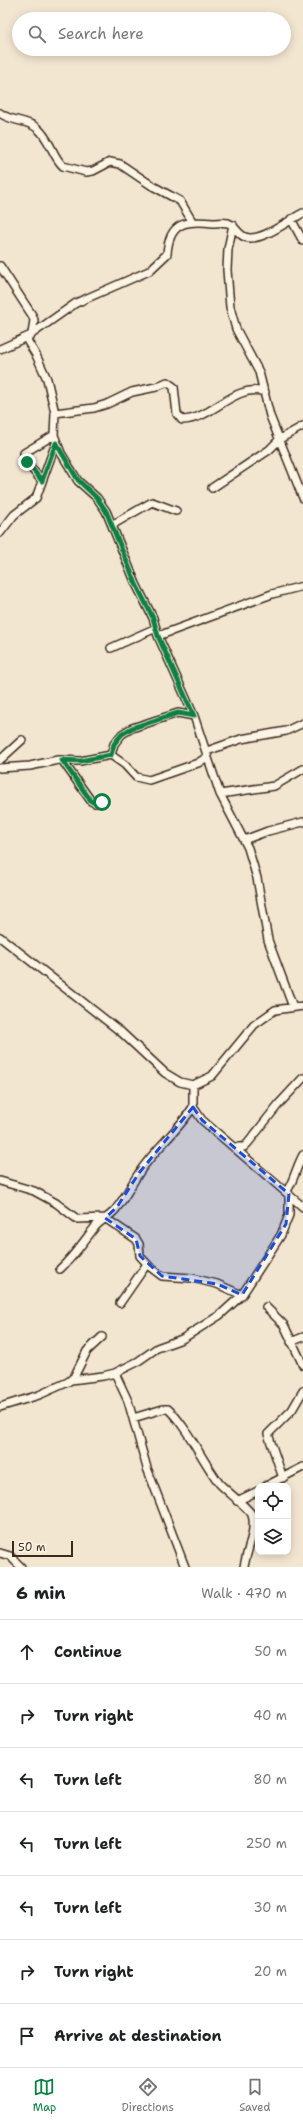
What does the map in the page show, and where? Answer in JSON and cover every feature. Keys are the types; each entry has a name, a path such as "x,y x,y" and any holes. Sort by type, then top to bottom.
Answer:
{"street":[{"path":"0,114 10,119 36,127 44,136 63,166 86,172 110,162 120,164 151,185 180,201 192,221"},
{"path":"0,348 30,336 76,303 149,271 167,254 168,243 174,231 179,226 192,221 222,222 233,225 241,235 246,238 253,238 269,233 303,213"},
{"path":"291,219 303,241"},
{"path":"233,225 228,249 227,270 230,307 236,329 259,372 270,416 303,498"},
{"path":"0,266 34,320 28,342 47,379 55,413 54,435 56,443 78,480 99,500 112,525 156,628 158,636 194,716 220,794 244,840 257,878 268,940 293,1007"},
{"path":"55,413 94,408 107,404 132,392 156,387 167,382 174,387 176,409 179,418 182,420 193,418 213,410 232,397 251,389 265,392"},
{"path":"212,488 269,450 280,439 303,426"},
{"path":"42,481 27,462 24,453 54,435"},
{"path":"0,533 14,515 36,498 56,443"},
{"path":"112,525 152,502 176,511"},
{"path":"158,636 272,594 303,586"},
{"path":"110,648 156,628"},
{"path":"111,755 114,744 122,734 132,728 178,713 194,716"},
{"path":"0,768 30,766 62,760 80,761 111,755 124,764 136,776 148,780 198,763 207,754 241,739 286,731 303,723"},
{"path":"0,760 22,740"},
{"path":"62,760 91,801 95,803 102,802"},
{"path":"220,794 274,786 303,769"},
{"path":"244,840 268,831 303,822"},
{"path":"0,937 121,1032 165,1073 180,1082 193,1085 212,1076 254,1025 275,1010 303,1006"},
{"path":"235,1147 244,1147 248,1143 278,1105 303,1078"},
{"path":"60,1269 72,1259 103,1218 112,1213 139,1173 162,1143 187,1118 193,1107 193,1085"},
{"path":"193,1107 202,1120 303,1207"},
{"path":"0,1407 39,1395 71,1380 115,1373 137,1362 158,1348 182,1339 220,1315 242,1295 261,1268 286,1224 289,1215 287,1193 295,1171 303,1156"},
{"path":"0,1181 34,1190 56,1203 77,1219 103,1218 117,1225 136,1239 139,1244 139,1254 147,1264 167,1278 192,1278 217,1284 242,1295"},
{"path":"120,1303 147,1264"},
{"path":"266,1308 280,1319 302,1366"},
{"path":"71,1380 87,1351 102,1337"},
{"path":"291,1342 303,1338"},
{"path":"115,1373 128,1401 147,1468 185,1567"},
{"path":"283,1478 268,1434 292,1410 303,1391"},
{"path":"133,1418 163,1409 168,1409 218,1480 252,1516 252,1532 244,1567"},
{"path":"272,1483 303,1467"},
{"path":"237,1501 255,1492"},
{"path":"0,1553 10,1556 22,1567"}],"highlighted area":[{"path":"193,1107 202,1120 289,1194 286,1224 242,1295 217,1284 162,1276 140,1256 136,1239 105,1218 117,1207 139,1173"}],"route":[{"path":"27,462 42,481 56,443 78,480 99,500 106,511 130,566 136,584 153,618 158,636 170,658 194,716 178,713 150,720 132,728 122,734 114,744 111,755 80,761 62,760 91,801 93,803 102,802"}]}
